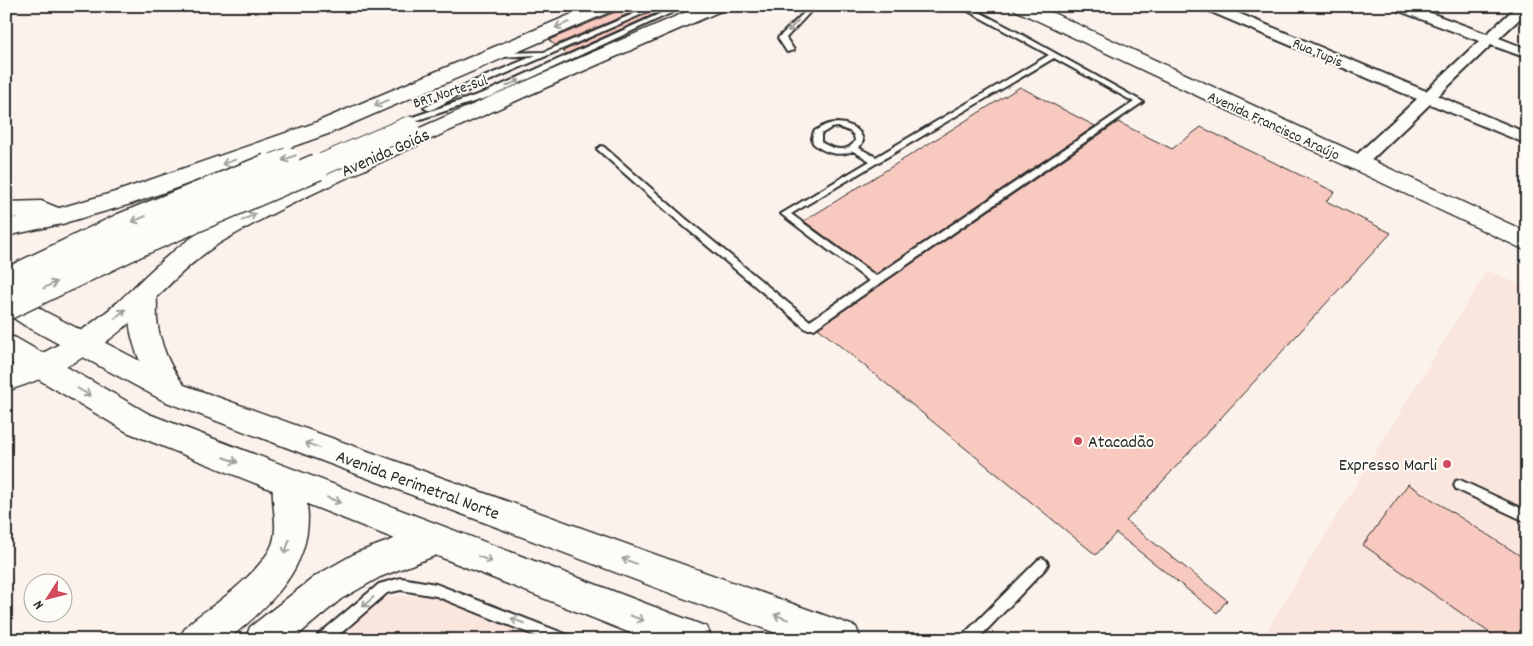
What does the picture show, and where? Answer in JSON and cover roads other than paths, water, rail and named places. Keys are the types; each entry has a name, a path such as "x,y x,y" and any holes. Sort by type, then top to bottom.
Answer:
{"main road":[{"path":"6,228 57,217 180,180 320,129 607,6"},
{"name":"Avenida Goiás","path":"6,379 42,367 81,343 114,320 168,269 214,235 290,195 716,6"},
{"name":"Avenida Francisco Araújo","path":"1022,6 1527,242"},
{"path":"6,307 404,120 408,110 467,74 488,56"},
{"path":"6,282 123,226 404,120 531,87"},
{"path":"6,210 41,209 57,217"},
{"path":"144,293 143,317 149,352 160,376 174,393"},
{"name":"Avenida Perimetral Norte","path":"6,299 34,318 174,393 843,640"},
{"path":"6,346 138,423 694,640"},
{"path":"197,640 255,595 285,554 292,529 288,482"},
{"path":"271,633 329,587 368,565 435,540"},
{"path":"255,595 266,599 269,604 271,633"}],"street":[{"name":"Rua Tupis","path":"1209,6 1527,139"},
{"path":"1399,6 1527,54"},
{"path":"1357,164 1525,6"}],"lane":[{"name":"BRT Norte-Sul","path":"658,6 470,86 401,122 489,94 683,6"},
{"path":"790,50 782,38 809,10 816,6"},
{"path":"601,149 682,220 810,326 1139,102 1054,54 962,6"},
{"path":"488,56 547,53"},
{"path":"876,281 785,214 1054,54"},
{"path":"855,149 861,139 859,134 846,126 830,126 817,133 817,143 830,151 839,153 855,149 876,161"},
{"path":"1460,485 1527,516"},
{"path":"968,640 1042,564"},
{"path":"323,640 384,588 401,584 436,590 563,640"}],"place":[{"name":"Atacadão","path":"1078,441"},
{"name":"Expresso Marli","path":"1447,464"}]}
